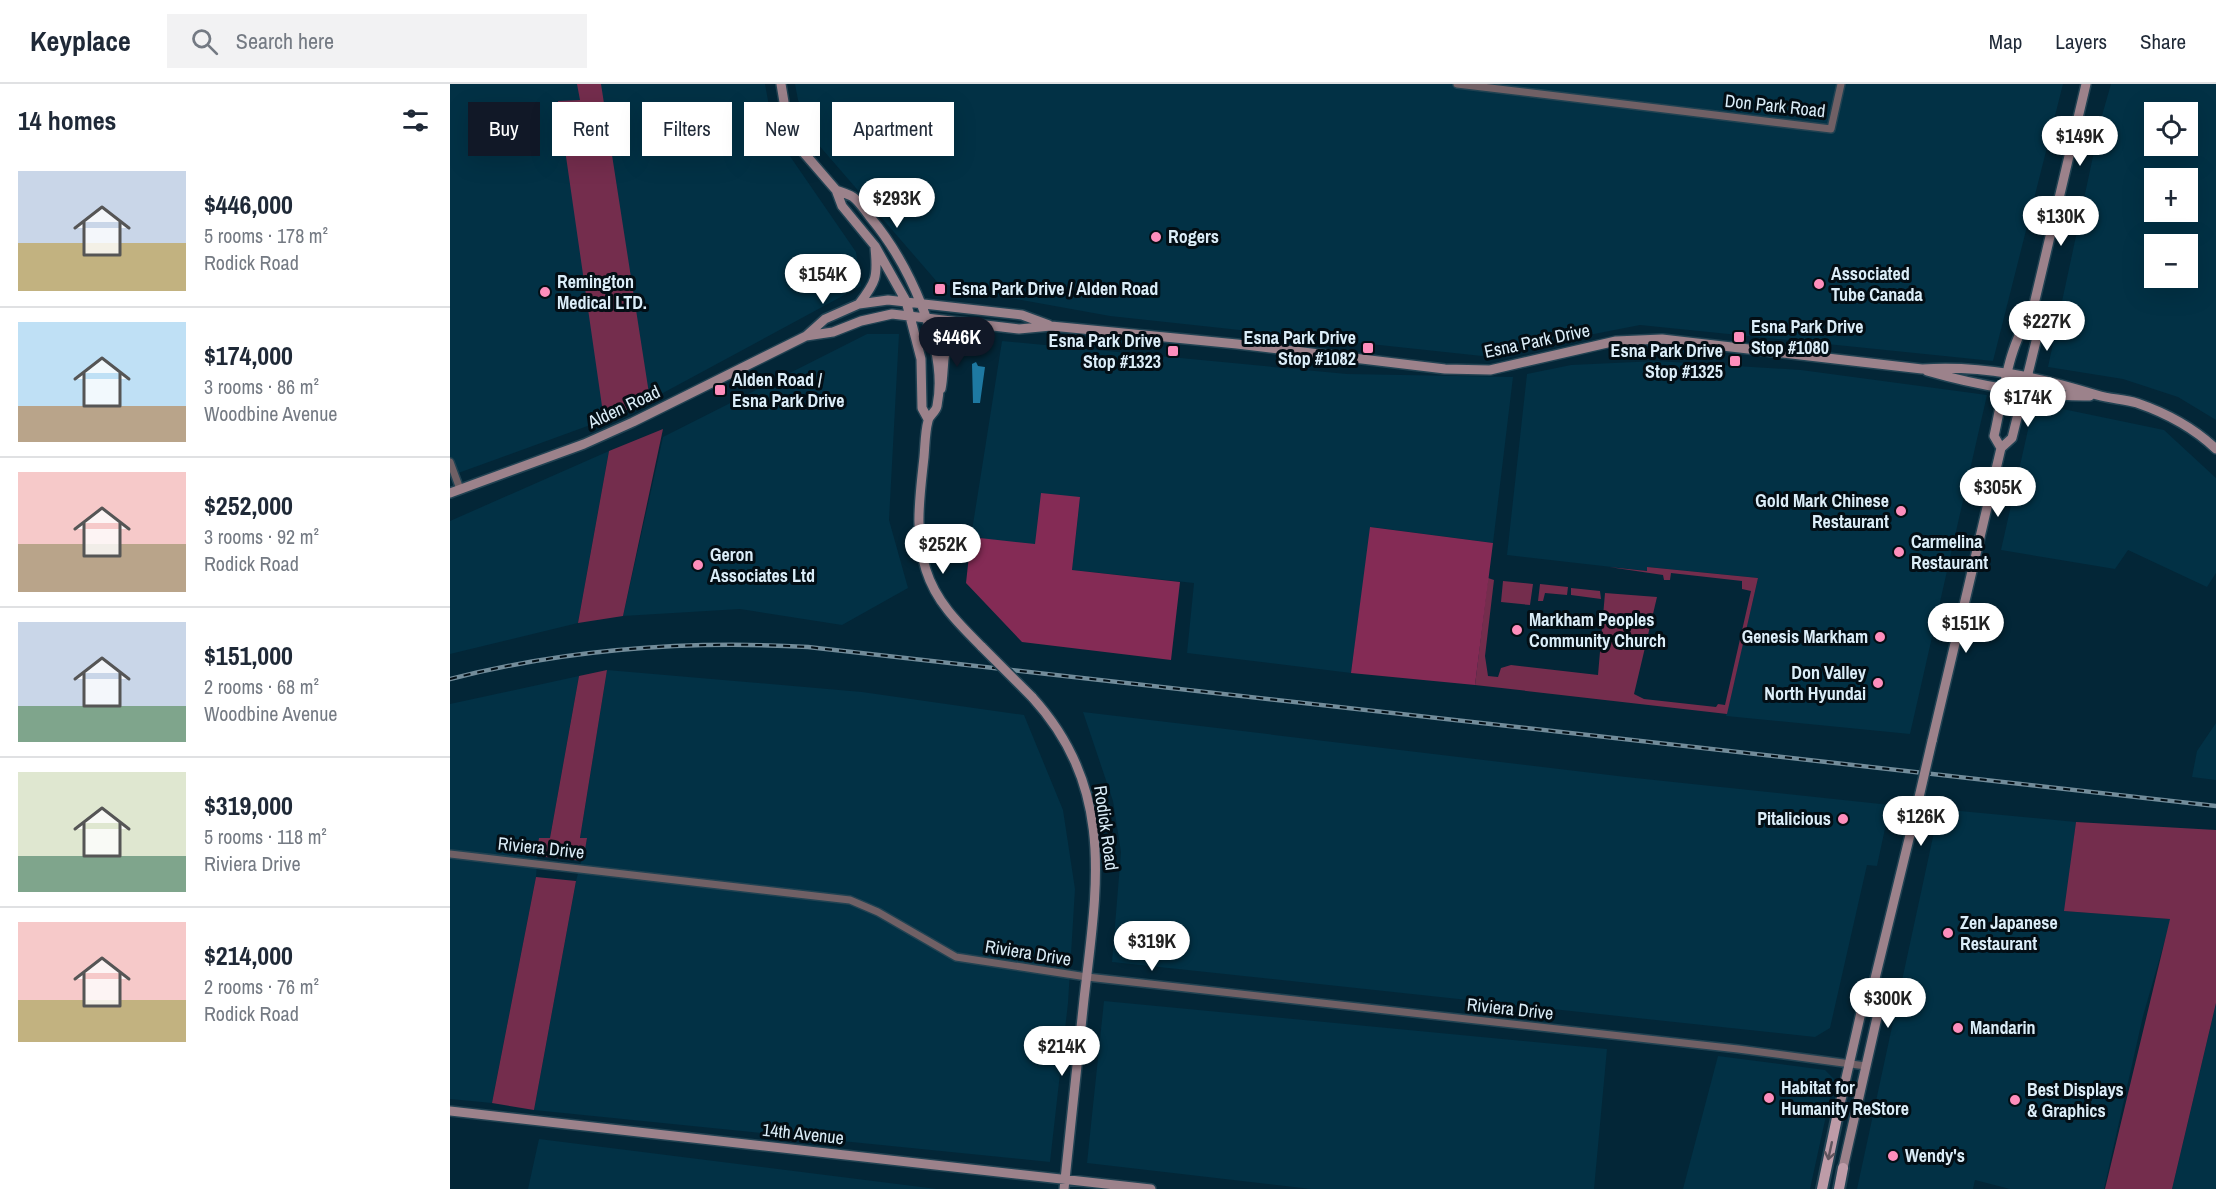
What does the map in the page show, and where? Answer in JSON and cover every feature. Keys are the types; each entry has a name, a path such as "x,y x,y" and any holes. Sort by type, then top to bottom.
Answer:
{"main road":[{"path":"780,84 788,120 798,146 836,190 842,206 875,246 906,301 911,316"},
{"path":"2001,448 1994,436 2020,328 2031,316 2085,85"},
{"path":"836,190 854,198 885,234 905,267 920,302 935,355 937,408"},
{"path":"858,304 876,282 878,270 875,246"},
{"name":"Alden Road","path":"450,493 622,427 806,336 825,319 858,304 888,300 920,302"},
{"name":"Esna Park Drive","path":"920,302 1022,315 1051,326"},
{"name":"Alden Road","path":"806,336 833,332 861,321 892,314 911,316"},
{"name":"Esna Park Drive","path":"911,316 1018,329 1051,326 1237,344 1445,369 1490,370 1616,341 1662,339 1922,369 1960,366 2067,384 2099,396"},
{"name":"Rodick Road","path":"911,316 921,359 922,408 928,419 918,523 926,571 947,610 1054,721 1067,741 1082,778 1090,811 1097,872 1064,1185"},
{"path":"1822,1189 1862,1008 1871,995 2001,448 2012,438 2038,333 2031,316"},
{"path":"928,419 937,408 943,381 944,349 960,326 977,324"},
{"name":"Esna Park Drive","path":"1922,369 1956,380 2065,396 2099,396"},
{"path":"2099,396 2135,403 2161,412 2187,426 2216,449"},
{"path":"1839,1189 1878,1013 1871,995"},
{"name":"14th Avenue","path":"450,1111 1064,1185 1151,1189"}],"street":[{"name":"Don Park Road","path":"1457,84 1831,129 1841,84"},
{"path":"450,462 460,489"},
{"name":"Riviera Drive","path":"450,854 850,900 878,912 956,957 1087,977 1866,1066"}],"shaded area":[{"path":"450,84 765,84 768,102 744,102 744,156 790,156 856,252 861,286 650,400 604,420 450,476"},
{"path":"577,84 601,84 604,102 558,101 580,100"},
{"path":"795,84 2063,84 1993,361 1640,325 1482,356 1110,316 983,293 938,283 820,146 820,102 799,102"},
{"path":"2111,84 2216,84 2216,420 2178,397 2123,379 2048,367 2101,119"},
{"path":"566,156 612,156 650,400 604,420"},
{"path":"867,334 899,334 889,520 908,588 842,625 740,609 623,616 663,437"},
{"path":"1002,341 1347,374 1513,377 1493,543 1371,527 1351,673 1187,653 1194,583 1072,570 1080,498 1035,545 971,537"},
{"path":"1657,361 1801,370 1987,395 1910,734 1726,716 1758,578 1647,567 1647,571 1507,555 1527,374 1571,365"},
{"path":"2034,403 2164,430 2216,478 2216,573 2207,587 2128,550 2115,569 2001,550"},
{"path":"663,429 623,616 578,623 609,451"},
{"path":"609,451 578,623 450,654 450,521"},
{"path":"1041,493 1080,497 1072,570 1180,582 1171,660 1022,642 966,583 971,537 1035,544"},
{"path":"1370,527 1493,543 1475,685 1351,673"},
{"path":"1609,567 1647,571 1647,567 1758,578 1727,714 1475,685 1488,578 1494,580 1485,656 1488,676 1498,677 1501,668 1511,665 1598,675 1605,593 1657,597 1634,694 1644,699 1716,707 1718,704 1725,705 1751,591 1742,589 1742,581 1671,573 1670,580 1664,580 1663,575"},
{"path":"1503,581 1533,584 1530,605 1501,602"},
{"path":"1540,584 1568,587 1567,595 1545,593 1543,601 1538,601"},
{"path":"1571,588 1600,591 1601,599 1571,595"},
{"path":"607,670 862,692 1024,715 1063,810 1075,889 1068,1003 1050,1162 534,1110 576,881 587,839 580,838"},
{"path":"607,670 580,838 587,838 583,861 536,856 539,838 550,838 579,676"},
{"path":"579,676 550,838 539,838 536,877 492,1103 450,1099 450,704"},
{"path":"1083,712 1626,777 1890,805 1877,866 1867,865 1830,1028 1815,1037 1112,962 1121,852 1113,801"},
{"path":"2216,723 2216,780 2192,777 2197,751"},
{"path":"1939,809 2076,822 2065,911 2171,919 2143,1016 2104,1189 2010,1189 1975,1180 1973,1189 1857,1189"},
{"path":"2076,822 2216,830 2216,1003 2172,1189 2105,1189 2170,919 2064,911"},
{"path":"536,877 576,881 534,1110 492,1103"},
{"path":"1104,1001 1607,1049 1594,1189 1311,1189 1087,1163"},
{"path":"2216,1003 2216,1189 2172,1189"},
{"path":"1718,1056 1825,1070 1834,1079 1810,1189 1683,1189"},
{"path":"539,1139 937,1189 528,1189"}],"water":[{"path":"976,362 978,366 985,367 980,403 973,403 972,364"}],"railway":[{"path":"450,679 539,660 628,649 718,645 808,647 2216,806"}],"place":[{"name":"Rogers","path":"1156,237"},
{"name":"Associated Tube Canada","path":"1819,284"},
{"name":"Esna Park Drive / Alden Road","path":"940,289"},
{"name":"Remington Medical LTD.","path":"545,292"},
{"name":"Esna Park Drive Stop #1080","path":"1739,337"},
{"name":"Esna Park Drive Stop #1082","path":"1368,348"},
{"name":"Esna Park Drive Stop #1323","path":"1173,351"},
{"name":"Esna Park Drive Stop #1325","path":"1735,361"},
{"name":"Alden Road / Esna Park Drive","path":"720,390"},
{"name":"Gold Mark Chinese Restaurant","path":"1901,511"},
{"name":"Carmelina Restaurant","path":"1899,552"},
{"name":"Geron Associates Ltd","path":"698,565"},
{"name":"Markham Peoples Community Church","path":"1517,630"},
{"name":"Genesis Markham","path":"1880,637"},
{"name":"Don Valley North Hyundai","path":"1878,683"},
{"name":"Pitalicious","path":"1843,819"},
{"name":"Zen Japanese Restaurant","path":"1948,933"},
{"name":"Mandarin","path":"1958,1028"},
{"name":"Habitat for Humanity ReStore","path":"1769,1098"},
{"name":"Best Displays & Graphics","path":"2015,1100"},
{"name":"Wendy's","path":"1893,1156"}]}
